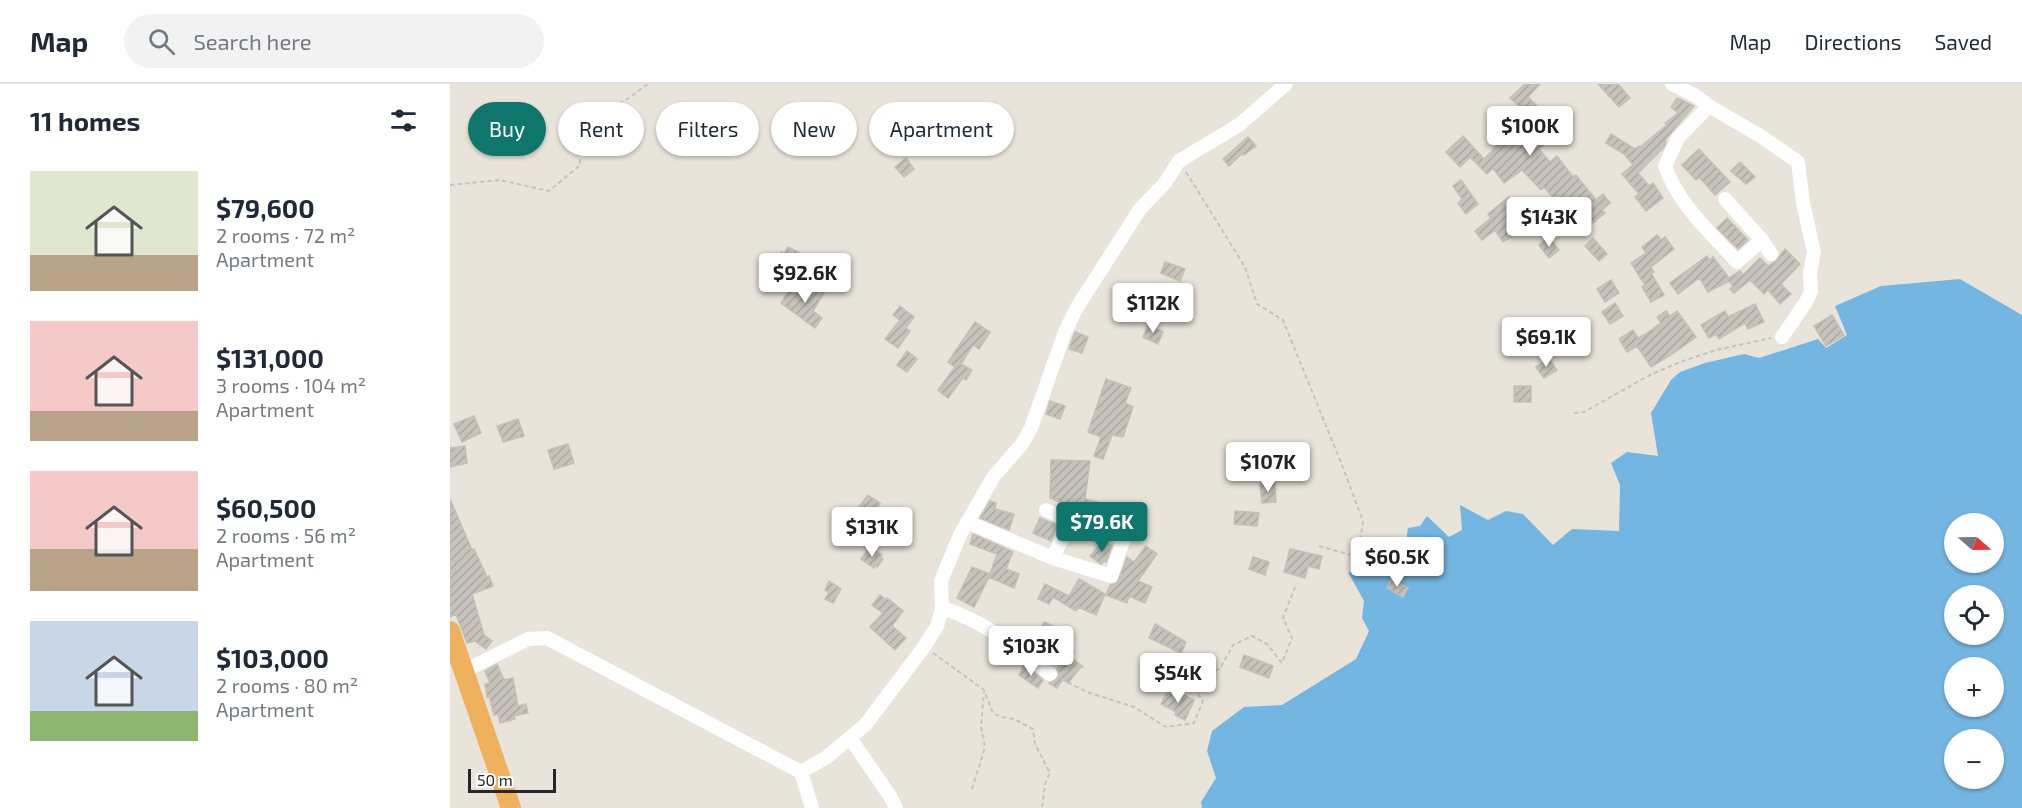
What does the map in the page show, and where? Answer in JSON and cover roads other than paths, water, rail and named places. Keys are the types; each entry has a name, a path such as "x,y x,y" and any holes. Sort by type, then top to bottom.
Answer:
{"highway":[{"path":"450,631 511,808"}],"street":[{"path":"801,772 827,757 866,724 937,626 942,608 941,581 967,522 994,476 1022,444 1031,428 1065,332 1081,301 1140,209 1165,183 1179,161 1239,125 1286,84"},
{"path":"1672,84 1696,96 1798,162 1803,203 1814,252 1810,273 1810,291 1806,302 1782,337"},
{"path":"1709,106 1678,138 1665,166 1670,180 1692,212 1737,262 1762,240"},
{"path":"1725,199 1762,240 1771,254"},
{"path":"967,522 1053,558 1112,576 1124,538 1070,521 1046,510"},
{"path":"1053,558 1070,521"},
{"path":"942,608 986,626 1050,674"},
{"path":"464,671 528,639 547,638 801,772 812,808"},
{"path":"850,738 896,808"}],"water":[{"path":"1960,279 2022,315 2022,808 1202,808 1201,802 1216,778 1207,751 1212,731 1244,707 1282,705 1356,659 1369,631 1362,618 1364,601 1348,572 1357,574 1359,559 1366,560 1375,550 1383,554 1386,563 1399,559 1407,551 1408,528 1420,526 1427,516 1449,537 1462,530 1460,505 1488,520 1506,511 1523,514 1553,545 1572,529 1619,531 1620,485 1611,463 1627,452 1658,456 1651,413 1671,380 1680,372 1705,363 1744,354 1759,358 1818,339 1826,348 1847,335 1835,306 1881,286"}]}
